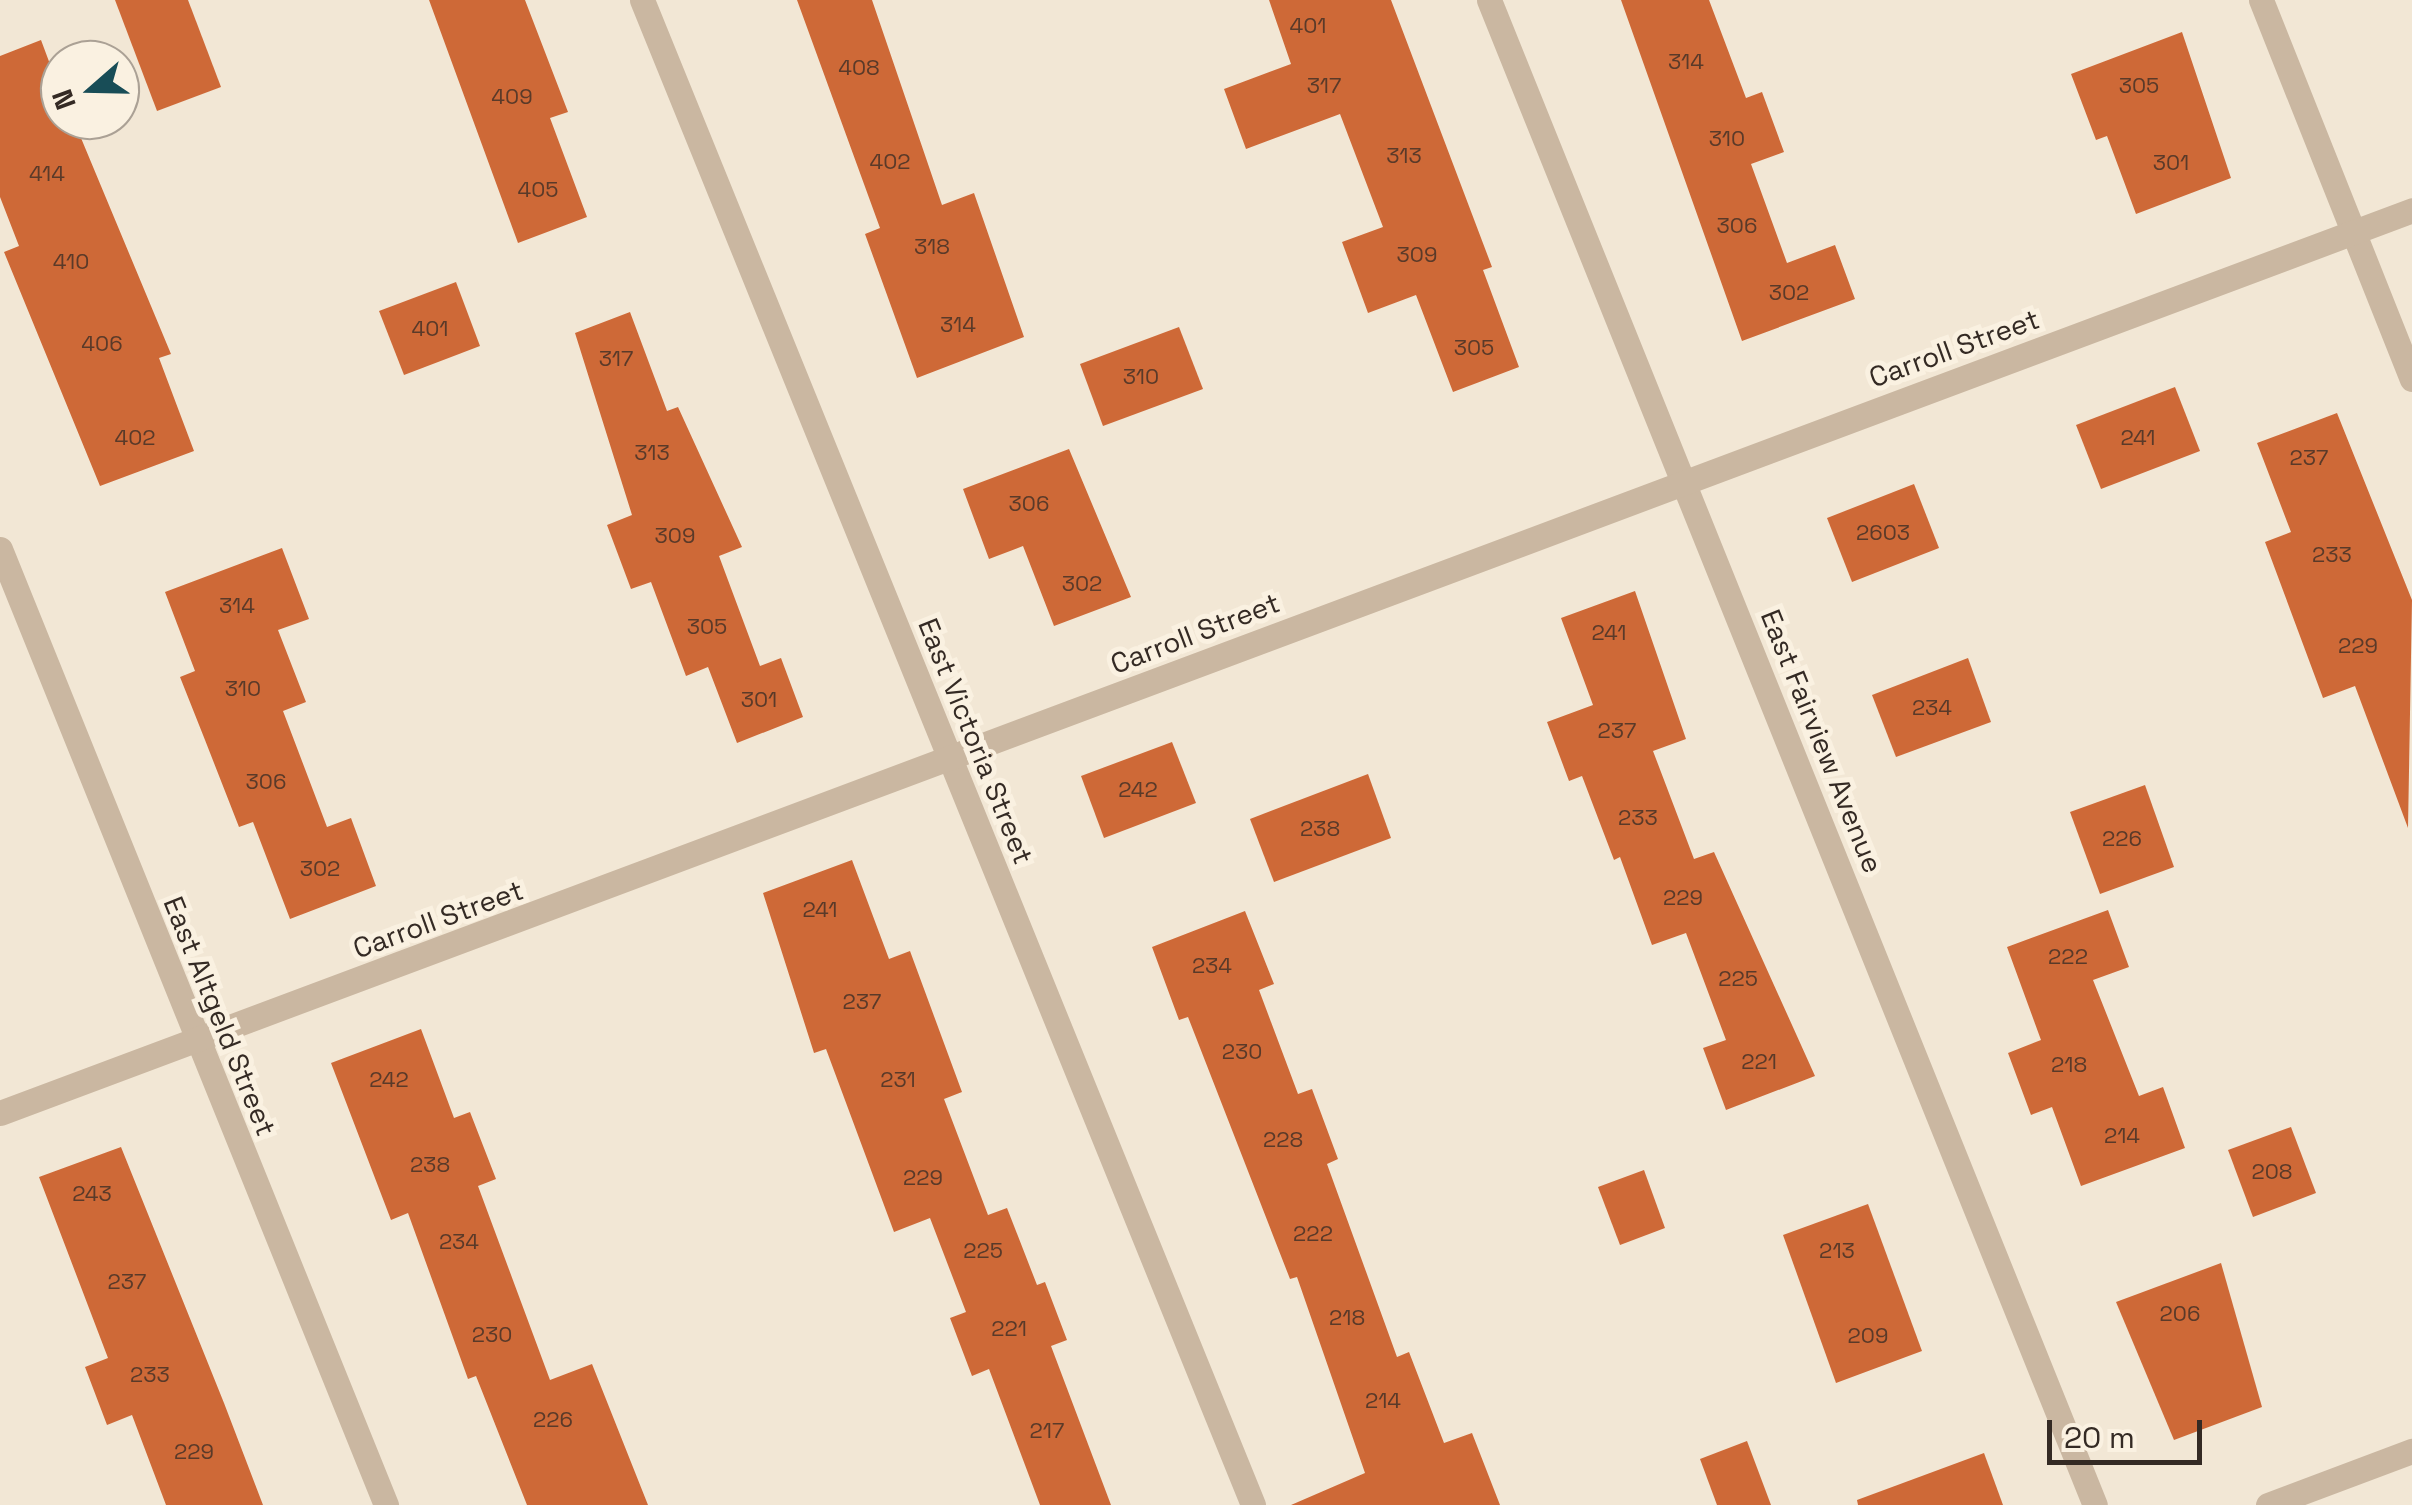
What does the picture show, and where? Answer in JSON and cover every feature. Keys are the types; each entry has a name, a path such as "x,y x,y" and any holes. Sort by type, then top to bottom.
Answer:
{"street":[{"name":"East Victoria Street","path":"642,0 1253,1505"},
{"name":"East Fairview Avenue","path":"1490,0 2096,1505"},
{"path":"2261,0 2412,378"},
{"name":"Carroll Street","path":"0,1114 2412,210"},
{"name":"East Altgeld Street","path":"0,549 386,1505"},
{"path":"2268,1505 2412,1451"}],"building":[{"path":"115,0 188,0 221,87 157,111 140,66 140,40 130,40"},
{"path":"429,0 525,0 568,112 550,118 587,217 518,243"},
{"path":"797,0 872,0 942,205 974,193 1024,337 917,378 865,234 880,228"},
{"path":"1269,0 1391,0 1492,267 1483,270 1519,367 1453,392 1416,295 1368,313 1342,242 1383,227 1340,114 1246,149 1224,89 1291,64"},
{"path":"1621,0 1709,0 1746,98 1762,92 1784,152 1751,164 1787,263 1835,245 1855,299 1742,341"},
{"path":"2182,32 2231,178 2136,214 2107,136 2096,140 2071,74"},
{"path":"40,40 40,140 82,140 171,354 159,358 194,451 100,486 4,252 19,246 0,197 0,56"},
{"path":"456,282 480,346 404,375 379,311"},
{"path":"630,312 667,411 678,407 742,547 719,556 760,666 781,658 803,717 737,743 708,667 686,676 651,582 631,589 607,525 632,515 575,333"},
{"path":"1179,327 1203,389 1103,426 1080,364"},
{"path":"2175,387 2200,451 2101,489 2076,425"},
{"path":"2337,413 2412,600 2408,828 2355,686 2323,698 2265,542 2291,532 2257,443"},
{"path":"1069,449 1131,597 1054,626 1023,546 989,559 963,489"},
{"path":"1914,484 1939,548 1852,582 1827,518"},
{"path":"282,548 309,619 278,630 306,702 283,711 327,827 351,818 376,886 290,919 253,822 239,827 180,677 195,671 165,592"},
{"path":"1635,591 1686,739 1653,751 1694,859 1714,852 1815,1076 1726,1110 1703,1048 1726,1040 1686,933 1652,945 1620,857 1614,860 1582,776 1569,781 1547,722 1593,705 1561,618"},
{"path":"1968,658 1991,722 1896,757 1872,695"},
{"path":"1172,742 1196,803 1104,838 1081,776"},
{"path":"1368,774 1391,838 1274,882 1250,819"},
{"path":"2145,785 2174,867 2100,894 2070,812"},
{"path":"852,860 889,959 910,951 962,1092 944,1099 988,1215 1007,1208 1037,1285 1045,1282 1067,1340 1051,1346 1111,1505 1040,1505 989,1369 972,1376 950,1318 966,1312 930,1218 894,1232 826,1049 814,1053 763,893"},
{"path":"2108,910 2129,967 2093,980 2139,1096 2163,1087 2185,1148 2081,1186 2052,1107 2031,1115 2008,1053 2041,1040 2007,947"},
{"path":"1245,911 1274,984 1259,990 1298,1094 1312,1089 1338,1159 1327,1164 1397,1357 1409,1352 1444,1443 1472,1433 1500,1505 1291,1505 1365,1473 1297,1277 1290,1279 1188,1017 1179,1020 1152,947"},
{"path":"421,1029 454,1118 470,1112 496,1179 478,1186 550,1380 592,1364 648,1505 527,1505 476,1376 468,1379 408,1213 391,1220 331,1063"},
{"path":"2291,1127 2316,1193 2253,1217 2228,1150"},
{"path":"121,1147 263,1505 166,1505 132,1415 107,1425 85,1367 108,1358 39,1177"},
{"path":"1644,1170 1665,1228 1620,1245 1598,1187"},
{"path":"1868,1204 1922,1351 1836,1383 1783,1235"},
{"path":"2221,1263 2262,1407 2174,1440 2116,1302"},
{"path":"1747,1441 1771,1505 1717,1505 1700,1459"},
{"path":"1984,1453 2003,1505 1858,1505 1857,1500"}]}
